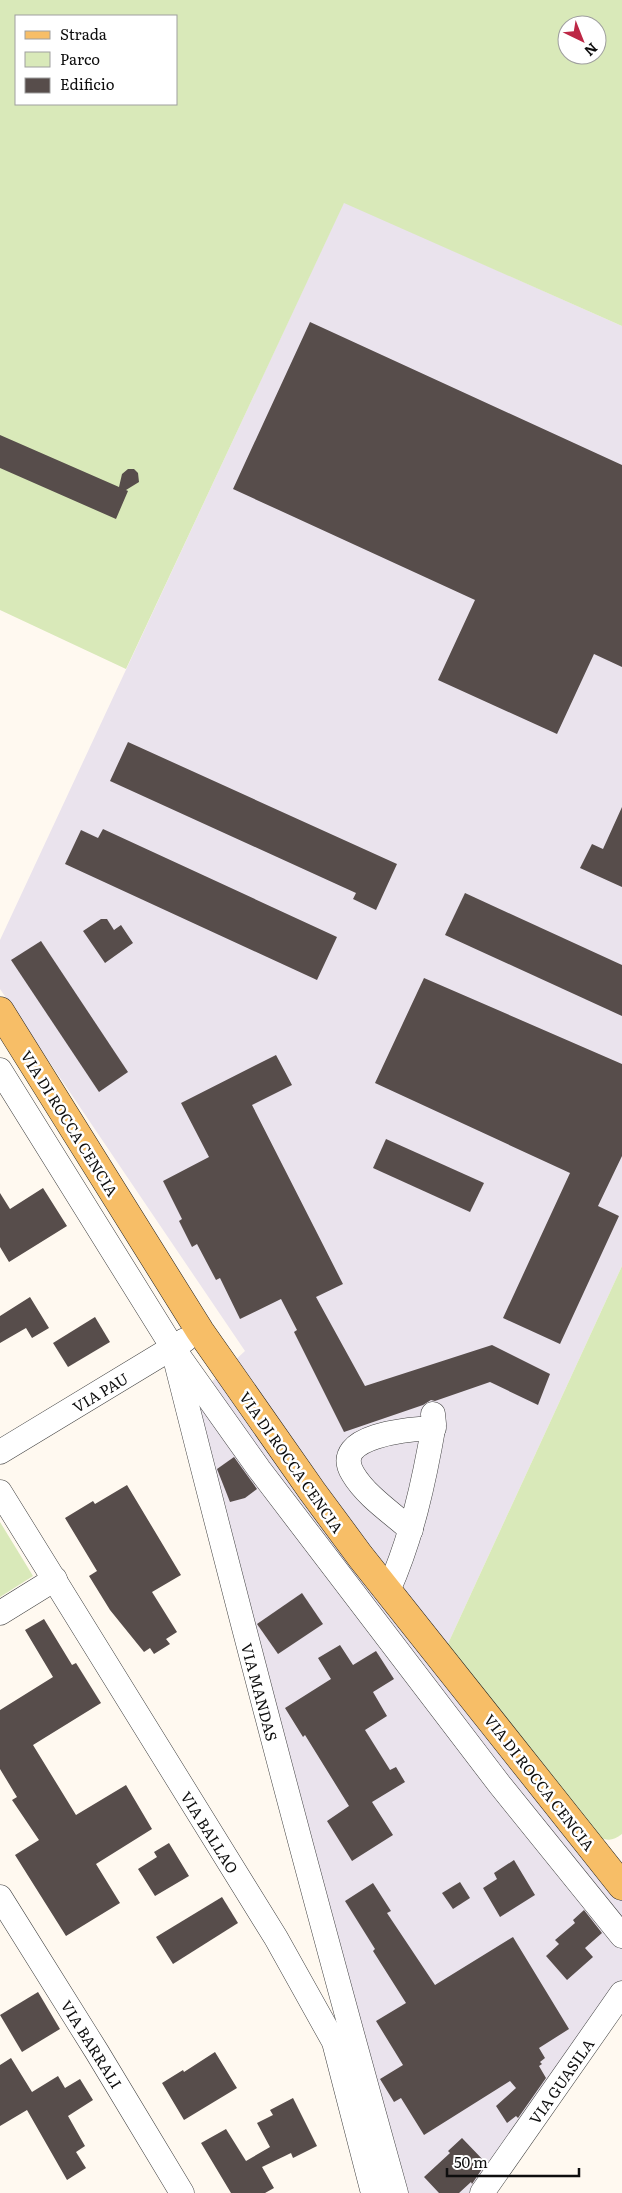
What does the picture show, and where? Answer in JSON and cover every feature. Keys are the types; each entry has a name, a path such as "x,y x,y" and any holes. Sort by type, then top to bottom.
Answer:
{"main road":[{"name":"VIA DI ROCCA CENCIA","path":"0,1011 200,1331 312,1491 388,1591 622,1886"}],"street":[{"name":"VIA DI ROCCA CENCIA","path":"0,1070 173,1348 259,1469 500,1785 622,1936"},
{"path":"66,1174 91,1158"},
{"name":"VIA PAU","path":"0,1452 200,1331"},
{"name":"VIA MANDAS","path":"173,1348 343,2039"},
{"path":"388,1591 411,1530 422,1489 433,1421 367,1440 358,1445 348,1458 348,1464 360,1484 411,1530"},
{"name":"VIA BALLAO","path":"0,1492 55,1578 200,1818 343,2039 371,2145 373,2193"},
{"path":"0,1613 55,1578"},
{"name":"VIA BARRALI","path":"0,1897 182,2193"},
{"name":"VIA GUASILA","path":"482,2193 622,1993"},
{"path":"371,2145 396,2193"}],"shaded area":[{"path":"344,202 622,326 622,1266 446,1648 622,1867 622,1980 475,2193 405,2193 192,1400 245,1351 0,989 0,940"}],"green space":[{"path":"0,0 622,0 622,326 344,203 126,669 0,610"},
{"path":"622,1266 622,1834 608,1840 598,1837 446,1648"},
{"path":"0,1522 33,1576 0,1597"}],"building":[{"path":"310,322 622,465 622,667 594,654 557,734 438,680 475,600 233,489"},
{"path":"0,435 119,487 122,474 128,469 134,469 138,473 139,482 126,490 128,491 116,519 0,468"},
{"path":"128,742 397,864 376,910 353,899 356,893 110,781"},
{"path":"622,807 622,887 580,868 592,844 603,849"},
{"path":"103,829 337,937 317,980 65,864 81,830 98,838"},
{"path":"465,893 622,965 622,1016 445,935"},
{"path":"101,919 107,919 114,930 121,925 133,943 105,963 83,931"},
{"path":"41,941 128,1072 99,1092 11,960"},
{"path":"424,978 622,1064 622,1156 598,1206 619,1216 560,1344 503,1318 570,1173 375,1083"},
{"path":"276,1055 292,1085 252,1105 343,1284 316,1297 365,1386 492,1345 550,1374 538,1405 490,1382 435,1401 431,1400 423,1405 344,1432 294,1332 297,1330 281,1299 240,1319 220,1278 216,1280 197,1244 192,1247 179,1221 182,1219 163,1181 209,1157 181,1103"},
{"path":"386,1139 484,1183 470,1212 373,1168"},
{"path":"43,1188 67,1226 9,1262 0,1247 0,1193 10,1209"},
{"path":"30,1297 49,1328 32,1338 26,1328 0,1343 0,1316"},
{"path":"95,1317 110,1342 68,1367 53,1343"},
{"path":"234,1457 257,1489 245,1498 230,1502 217,1469"},
{"path":"127,1485 181,1575 152,1592 177,1632 166,1639 170,1644 154,1654 150,1648 144,1652 110,1610 89,1576 97,1571 65,1518 93,1501 95,1504"},
{"path":"302,1593 323,1624 278,1654 257,1624"},
{"path":"44,1619 72,1665 76,1663 101,1703 33,1745 76,1815 126,1785 152,1829 96,1864 120,1903 66,1936 15,1855 39,1840 12,1800 17,1797 0,1769 0,1710 53,1677 25,1630"},
{"path":"340,1645 353,1665 376,1651 394,1679 373,1692 387,1716 365,1730 390,1770 396,1767 405,1782 372,1802 393,1835 352,1861 327,1821 349,1806 305,1735 303,1737 285,1708 331,1679 318,1658"},
{"path":"169,1843 189,1876 155,1896 138,1869 157,1857 154,1852"},
{"path":"514,1860 535,1895 500,1917 483,1888 497,1879 494,1873"},
{"path":"460,1882 470,1898 453,1909 442,1893"},
{"path":"373,1883 391,1911 387,1913 435,1985 513,1937 569,2029 539,2048 545,2058 540,2062 542,2064 539,2066 546,2078 518,2118 516,2116 507,2123 496,2106 516,2088 510,2081 424,2135 401,2098 394,2102 380,2079 403,2065 376,2021 406,2003 373,1951 375,1949 345,1901"},
{"path":"222,1897 238,1923 173,1964 156,1937"},
{"path":"584,1910 602,1933 585,1948 593,1957 567,1980 546,1956 559,1944 555,1940 575,1923 573,1920"},
{"path":"38,1992 60,2029 22,2052 0,2015"},
{"path":"215,2052 237,2088 184,2120 162,2083 183,2070 184,2072"},
{"path":"11,2058 32,2092 58,2076 65,2088 80,2079 93,2100 68,2116 85,2146 76,2152 86,2168 67,2180 27,2110 0,2126 0,2065"},
{"path":"293,2098 317,2146 293,2158 291,2153 262,2167 274,2188 265,2193 231,2193 201,2143 226,2129 246,2161 270,2147 257,2123 273,2115 270,2110"},
{"path":"462,2138 486,2163 472,2184 471,2182 459,2193 439,2193 424,2177 450,2153 448,2151"}]}
